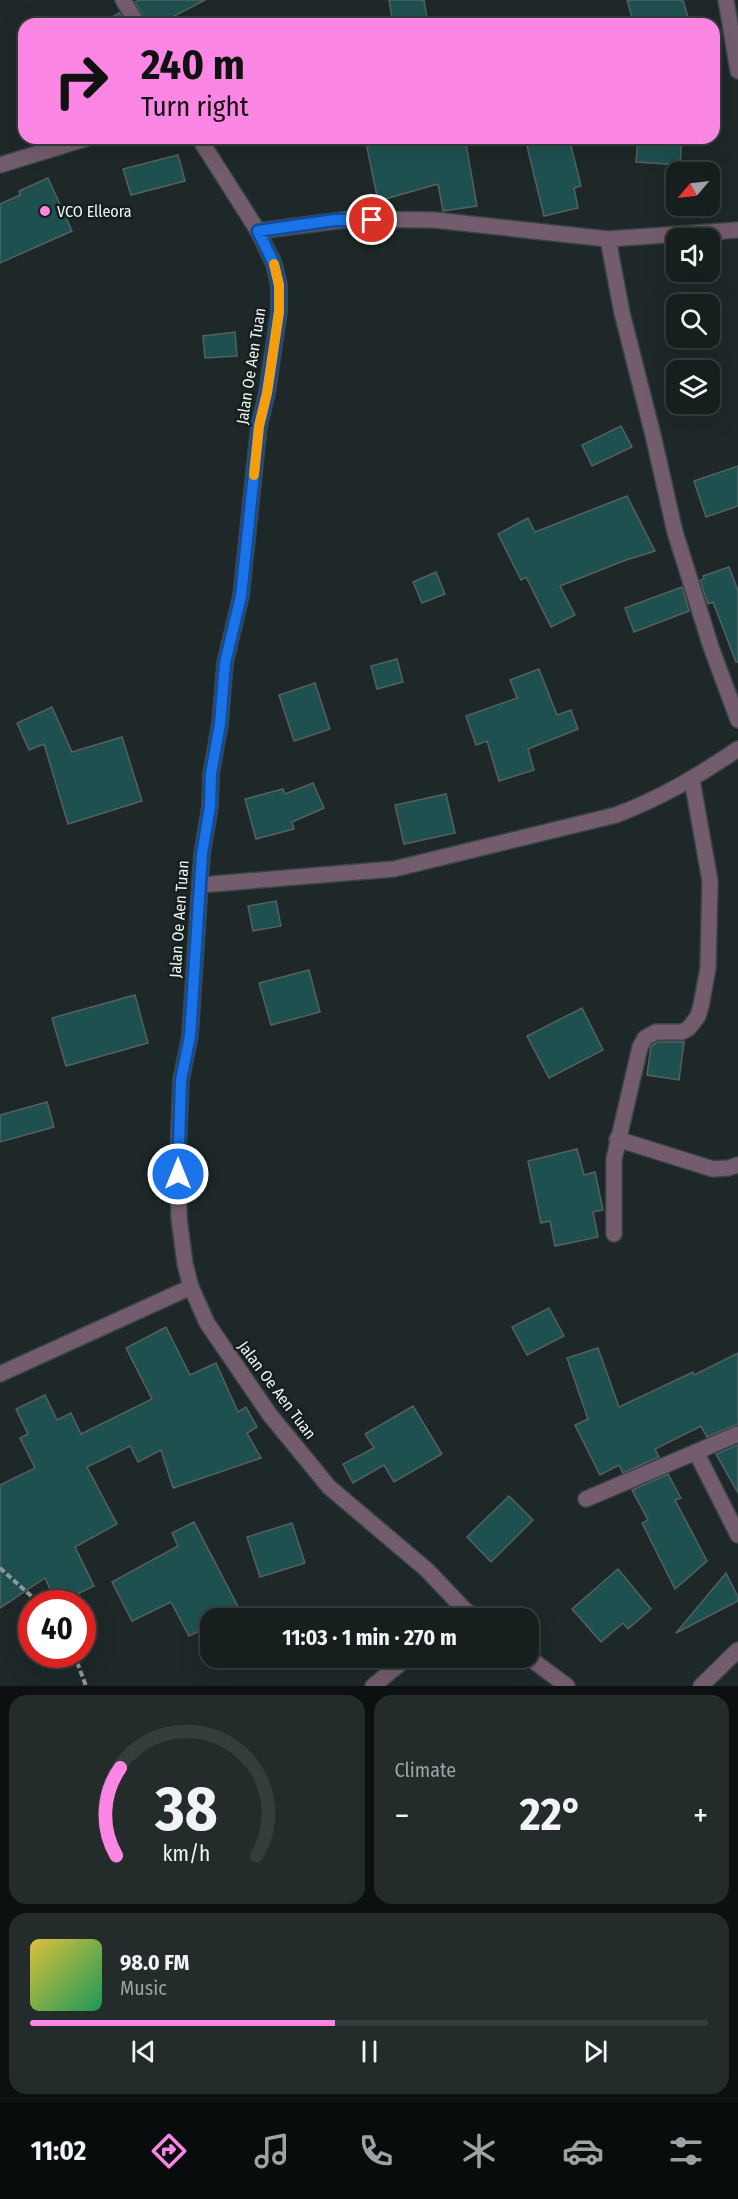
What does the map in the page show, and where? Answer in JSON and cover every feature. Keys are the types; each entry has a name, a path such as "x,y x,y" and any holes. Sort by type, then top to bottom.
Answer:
{"street":[{"path":"123,0 134,18"},
{"path":"726,0 738,71"},
{"path":"0,165 68,144"},
{"name":"Jalan Oe Aen Tuan","path":"203,144 258,231 274,264 279,285 279,312 267,393 259,426 241,596 225,663 220,724 211,774 210,807 202,854 190,1036 181,1080 178,1153 179,1218 185,1264 191,1287 207,1323 270,1415 329,1487 427,1570 458,1608"},
{"path":"258,231 335,220 434,220 608,239 738,230"},
{"path":"608,239 622,313 675,532 711,647 738,720"},
{"path":"200,885 394,869 616,815 692,780 738,749"},
{"path":"614,1234 614,1159 640,1047 645,1038 661,1032 682,1032 689,1028 698,1017 708,968 710,882 692,780"},
{"path":"617,1139 713,1169 728,1168 738,1164"},
{"path":"0,1374 191,1287"},
{"path":"586,1499 738,1434"},
{"path":"696,1452 738,1534"},
{"path":"701,1686 738,1650"},
{"path":"539,1665 567,1686"},
{"path":"373,1686 395,1668"}],"path":[{"path":"0,1568 24,1590"},
{"path":"79,1668 86,1686"}],"building":[{"path":"139,0 205,0 170,18 144,18 135,2"},
{"path":"389,0 424,0 427,18 392,18"},
{"path":"627,0 683,0 688,18 632,18"},
{"path":"119,13 122,18 111,18"},
{"path":"366,144 466,144 477,206 443,211 438,184 378,201"},
{"path":"526,144 570,144 581,186 574,188 578,208 544,216"},
{"path":"638,144 682,144 680,162 666,162 666,164 636,162"},
{"path":"178,155 185,181 131,195 123,169"},
{"path":"48,178 72,231 0,263 0,204 20,195 19,191"},
{"path":"235,332 237,356 205,358 203,336"},
{"path":"621,426 632,447 592,466 582,445"},
{"path":"738,466 738,506 706,517 694,481"},
{"path":"627,496 655,551 560,586 575,615 551,627 526,577 521,580 498,534 528,518 535,532"},
{"path":"729,567 738,591 738,662 736,662 713,602 708,604 700,580 704,579 703,576"},
{"path":"436,572 445,594 422,603 413,582"},
{"path":"682,587 689,611 634,632 625,608"},
{"path":"397,659 403,682 377,689 371,666"},
{"path":"539,669 557,715 571,710 578,729 528,749 534,770 499,781 487,741 476,745 466,716 517,698 510,680"},
{"path":"315,683 330,729 294,741 279,695"},
{"path":"52,707 72,752 122,737 142,801 68,824 44,744 29,750 17,723"},
{"path":"313,783 324,808 292,822 294,829 256,839 245,799 283,789 285,794"},
{"path":"446,794 455,833 404,844 395,805"},
{"path":"276,901 281,926 253,931 248,906"},
{"path":"309,970 320,1012 271,1025 259,983"},
{"path":"135,995 148,1043 66,1066 52,1018"},
{"path":"582,1008 603,1050 549,1078 527,1036"},
{"path":"658,1042 684,1042 679,1080 647,1075 651,1046"},
{"path":"47,1102 54,1127 0,1142 0,1115"},
{"path":"577,1149 584,1175 595,1172 603,1210 593,1212 598,1237 555,1246 550,1221 541,1223 528,1161"},
{"path":"549,1308 564,1336 527,1355 512,1327"},
{"path":"166,1327 190,1375 216,1363 238,1412 246,1407 257,1427 247,1433 261,1458 173,1488 161,1450 138,1462 130,1446 87,1467 117,1524 75,1547 94,1586 86,1590 51,1590 45,1578 27,1590 18,1590 18,1596 0,1608 0,1485 35,1468 20,1438 28,1434 16,1409 45,1395 57,1420 71,1413 81,1434 152,1399 126,1348"},
{"path":"598,1348 619,1407 693,1372 694,1375 738,1353 738,1424 707,1437 701,1426 655,1449 659,1457 623,1473 619,1465 600,1475 575,1425 588,1419 567,1358"},
{"path":"413,1406 442,1454 394,1482 384,1465 353,1483 343,1464 374,1448 365,1434"},
{"path":"738,1445 738,1493 716,1454"},
{"path":"668,1474 681,1498 675,1500 707,1561 675,1589 642,1523 648,1520 632,1490"},
{"path":"509,1496 533,1520 491,1562 467,1537"},
{"path":"194,1522 239,1608 200,1608 200,1631 189,1636 171,1602 132,1621 112,1582 178,1546 172,1533"},
{"path":"292,1523 305,1563 260,1577 247,1537"},
{"path":"618,1569 651,1609 628,1629 623,1623 601,1642 572,1609"},
{"path":"726,1573 738,1601 676,1633"}],"slow traffic":[{"path":"254,475 259,426 267,393 279,312 279,285 274,264"}],"place":[{"name":"VCO Elleora","path":"45,211"}],"route":[{"path":"178,1174 181,1080 190,1036 202,854 210,807 211,774 220,724 225,663 241,596 259,426 267,393 279,312 279,285 274,264 258,231 335,220 372,220"}]}
